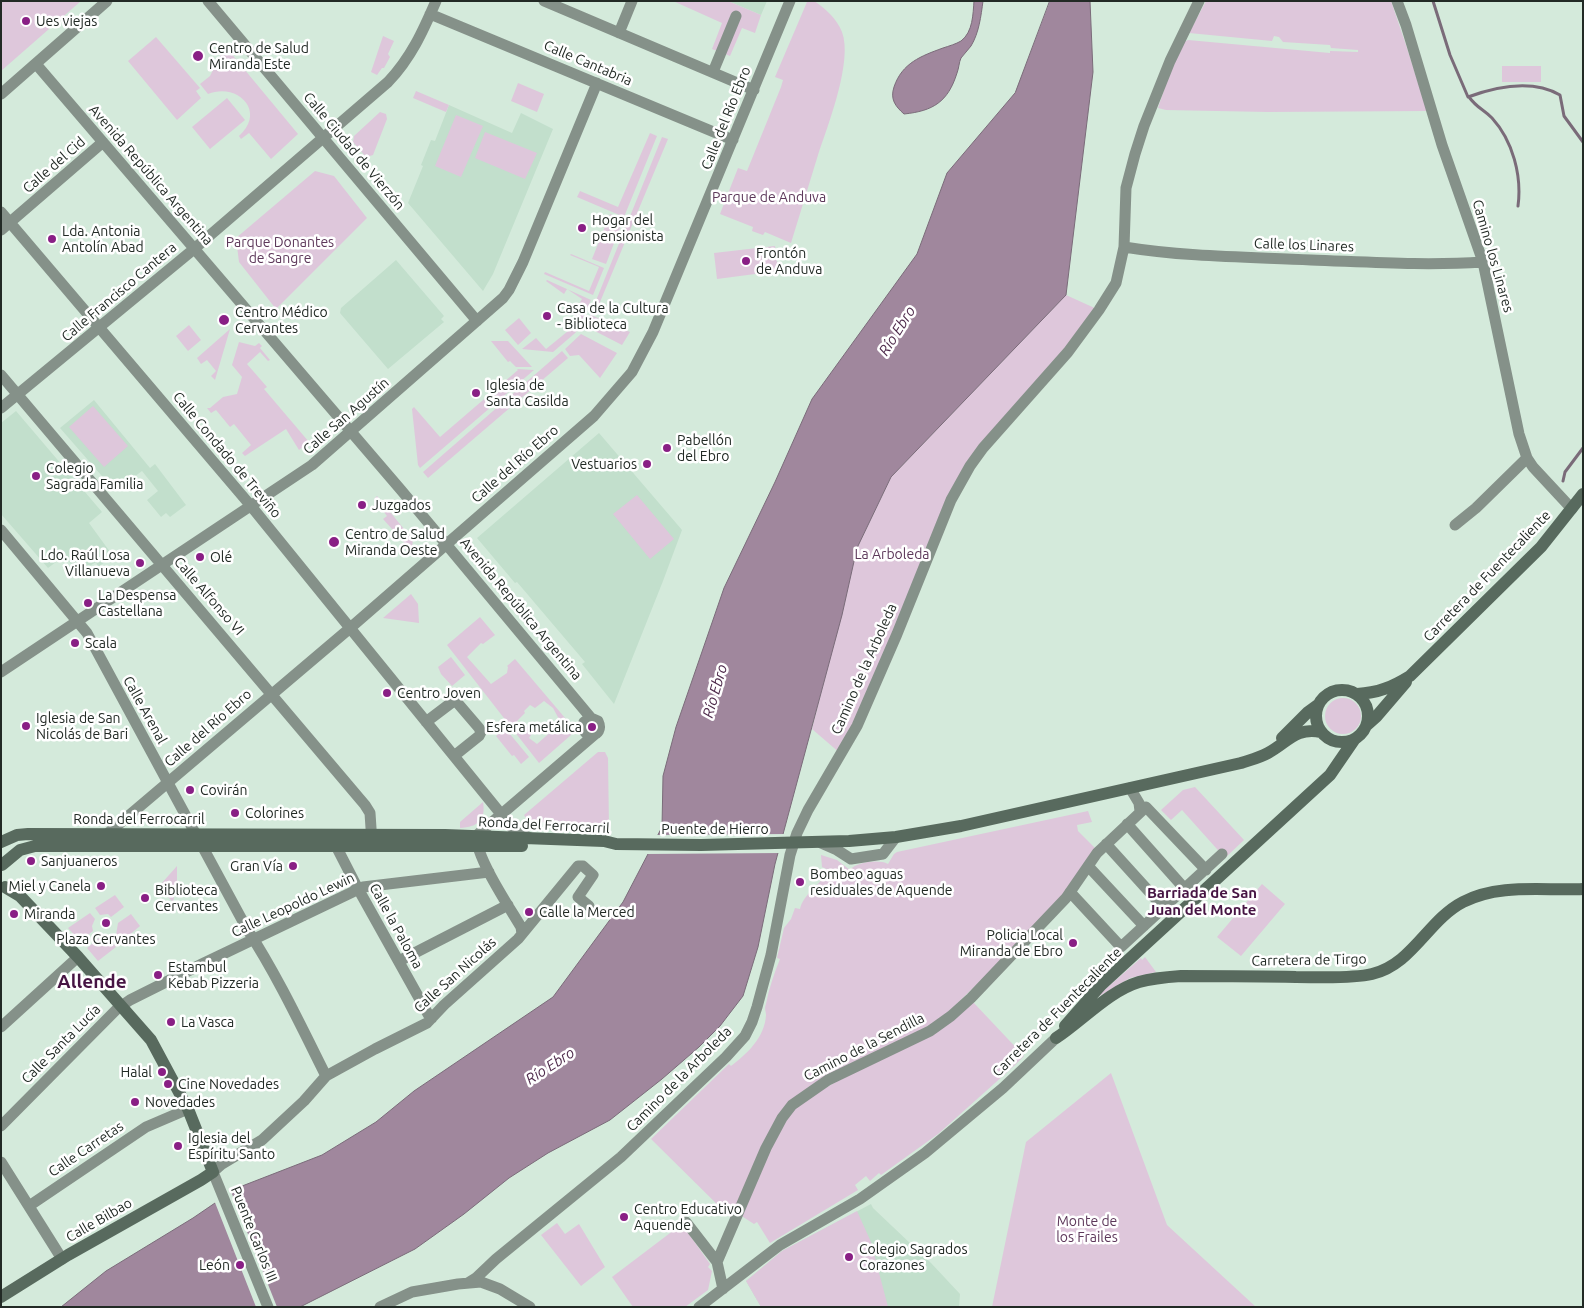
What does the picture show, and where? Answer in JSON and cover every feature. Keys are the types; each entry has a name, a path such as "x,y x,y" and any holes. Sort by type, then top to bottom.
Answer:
{"main road":[{"name":"Carretera de Fuentecaliente","path":"1410,676 1541,547 1583,494"},
{"path":"1275,749 1295,724 1332,692 1345,690 1357,694 1372,693 1386,690 1410,676"},
{"path":"1326,736 1338,742 1354,740 1360,736 1367,725 1403,688 1410,676"},
{"path":"1357,694 1367,708 1369,716 1367,725"},
{"path":"1319,704 1316,719 1336,757 1330,775"},
{"name":"Puente de Hierro","path":"616,844 818,843 896,837 1133,792 1256,759 1302,732 1312,730 1326,736"},
{"name":"Carretera de Fuentecaliente","path":"1056,1038 1101,985 1330,775 1354,740"},
{"name":"Ronda del Ferrocarril","path":"1,842 17,835 28,834 196,834 372,840 476,841 611,847 616,844"},
{"name":"Ronda del Ferrocarril","path":"476,841 530,838 604,841 616,844"},
{"name":"Ronda del Ferrocarril","path":"2,864 20,850 35,846 336,846 372,840"},
{"path":"2,864 5,879 3,888 20,896 78,957 151,1040 188,1108 213,1172"},
{"name":"Carretera de Tirgo","path":"1056,1038 1114,995 1140,982 1154,978 1181,976 1313,977 1372,974 1397,963 1451,909 1471,898 1509,890 1583,889"},
{"name":"Calle Bilbao","path":"1,1298 62,1259 213,1172"}],"street":[{"path":"1,94 107,1"},
{"name":"Calle Ciudad de Vierzón","path":"208,1 477,321"},
{"name":"Calle Francisco Cantera","path":"1,408 194,249 388,82 401,69 420,38 436,1"},
{"path":"544,1 754,90"},
{"path":"619,32 632,1"},
{"name":"Calle del Río Ebro","path":"106,835 594,416 632,372 654,332 790,1"},
{"name":"Camino de la Arboleda","path":"468,1282 621,1157 726,1057 744,1036 752,1022 771,955 790,855 797,833 857,726 897,634 951,500 970,466 983,448 1068,352 1100,310 1116,283 1124,247 1126,188 1135,154 1170,61 1199,1"},
{"name":"Camino los Linares","path":"1397,1 1442,145 1483,262 1519,434 1527,458 1532,466 1572,509"},
{"name":"Calle Cantabria","path":"430,14 733,140"},
{"path":"714,72 736,16"},
{"name":"Avenida República Argentina","path":"36,64 351,432 591,718 584,722 583,728 588,735 594,735 500,814"},
{"name":"Calle San Agustín","path":"1,672 312,465 499,302 509,290 523,262 597,83"},
{"name":"Calle del Cid","path":"6,226 103,142"},
{"name":"Calle Condado de Treviño","path":"1,212 6,226 100,327 251,506 500,814 516,831 530,838"},
{"name":"Calle los Linares","path":"1124,247 1170,254 1212,256 1407,264 1483,262"},
{"name":"Calle Alfonso VI","path":"1,375 365,805 370,813 372,840"},
{"path":"1455,525 1476,508 1527,458"},
{"name":"Calle Arenal","path":"1,530 86,633 247,929 255,939 326,1076"},
{"path":"426,722 455,700 479,728 481,732 479,736 454,756"},
{"path":"1133,792 1140,811 1146,807 1148,808 1206,870"},
{"name":"Camino de la Sendilla","path":"717,1262 766,1148 782,1118 792,1105 828,1080 930,1031 951,1016 1043,923 1070,892 1090,860 1140,811"},
{"path":"500,814 476,841 490,872 521,927 522,934"},
{"path":"1127,824 1184,888 1194,890 1198,896"},
{"path":"818,843 837,850 851,859 882,854 896,837"},
{"path":"865,840 874,856"},
{"path":"859,858 865,840"},
{"path":"1106,844 1164,908"},
{"name":"Calle la Paloma","path":"336,846 358,890 432,1018"},
{"name":"Carretera de Fuentecaliente","path":"1070,892 1121,947 1222,854"},
{"name":"Calle San Nicolás","path":"213,1172 222,1164 262,1140 304,1101 326,1076 427,1023 522,934 578,866 583,866 593,874 578,897 589,906"},
{"path":"1088,866 1144,926"},
{"name":"Calle Leopoldo Lewin","path":"121,1006 202,964 363,887 490,872"},
{"path":"1184,888 1181,897 1187,906"},
{"path":"399,961 508,905"},
{"path":"1,1027 78,957"},
{"name":"Calle Santa Lucía","path":"1,1126 121,1006"},
{"name":"Carretera de Fuentecaliente","path":"699,1307 780,1245 860,1199 925,1153 1002,1088 1056,1038"},
{"name":"Calle Carretas","path":"29,1206 146,1126 188,1108"},
{"path":"1,1162 62,1259"},
{"name":"Puente Carlos III","path":"213,1172 268,1307"},
{"path":"686,1222 717,1262 723,1289"},
{"path":"380,1307 412,1292 468,1282 481,1282 500,1289 530,1307"}],"shaded area":[{"path":"728,1 767,1 761,15"},
{"path":"449,105 512,133 521,113 553,129 493,274 483,291 408,203 431,140 435,141"},
{"path":"396,260 444,316 441,319 444,322 388,369 340,313 341,308"},
{"name":"Colegio Sagrada Familia","path":"94,400 150,468 155,464 186,505 170,517 166,513 161,517 147,500 158,491 142,471 115,491 60,428"},
{"name":"Colegio Sagrada Familia","path":"16,411 102,512 89,523 113,556 98,567 96,562 79,573 64,556 48,568 1,514 1,423"},
{"path":"599,433 682,530 614,704 582,664 585,662 477,538"},
{"name":"Colegio Sagrados Corazones","path":"871,1204 960,1294 959,1307 761,1307 746,1281 782,1251"}],"green space":[{"path":"1,1 81,1 1,71"},
{"path":"673,1 728,1 761,15 755,33 742,28 730,56 712,49 722,23"},
{"name":"Parque de Anduva","path":"814,1 830,14 840,27 845,44 844,59 842,76 833,111 791,243 765,232 763,235 752,231 753,227 720,214 738,168 747,171 781,87 783,80 775,77 807,2"},
{"path":"1206,1 1391,1 1427,111 1268,112 1166,110 1158,108 1170,72 1184,42 1188,40 1330,53 1330,51 1358,52 1358,50 1331,48 1330,45 1283,42 1279,37 1274,36 1272,41 1189,33"},
{"path":"383,36 394,41 388,54 390,57 384,68 377,75 371,72"},
{"path":"156,37 200,88 196,91 201,98 177,120 128,61"},
{"path":"225,46 298,134 271,159 249,133 241,139 239,136 247,127 250,117 245,101 238,95 229,92 219,91 208,94 200,84 210,76"},
{"path":"1502,66 1541,66 1541,82 1502,82"},
{"path":"518,83 544,94 537,112 511,101"},
{"path":"416,91 449,105 446,112 413,98"},
{"path":"227,98 245,120 210,149 192,127"},
{"path":"380,112 386,114 387,119 373,155 366,157 353,142 354,136"},
{"path":"456,115 483,126 461,177 435,166"},
{"path":"485,132 537,153 525,179 475,158"},
{"path":"650,133 657,136 624,217 577,197 580,191 618,207"},
{"path":"662,137 668,139 595,314 593,308"},
{"name":"Parque Donantes de Sangre","path":"315,171 334,176 367,218 276,309 239,262 236,238"},
{"path":"610,214 623,220 606,264 592,259"},
{"name":"Frontón de Anduva","path":"775,246 778,271 717,279 714,253"},
{"path":"571,254 604,268 593,295 544,274 545,272 589,291 599,267"},
{"path":"546,281 567,289 564,294"},
{"path":"567,289 591,300 582,320 573,314 582,299"},
{"name":"La Arboleda","path":"1066,295 1099,310 970,466 841,754 812,729 857,548 891,477"},
{"path":"592,312 593,316 630,332 622,345 589,328 590,325 587,323"},
{"path":"519,318 531,333 518,345 505,330"},
{"path":"189,325 201,340 188,351 176,336"},
{"path":"573,327 577,331 553,352 522,349 536,338 546,349"},
{"path":"230,329 215,380 211,376 216,371 207,360 201,364 197,358"},
{"path":"581,334 617,353 600,378 579,355 570,356 565,349"},
{"path":"491,341 508,341 532,367 516,367 510,361 508,362"},
{"path":"239,342 255,346 259,343 262,346 260,348 270,360 268,361 260,352 247,364 267,387 264,389 309,442 299,450 286,429 245,456 242,453 251,445 234,424 230,427 216,410 211,413 207,408 210,408 223,397 237,394 242,377 232,365"},
{"path":"562,351 568,358 428,478 423,472"},
{"path":"517,369 534,370 420,468 418,465 412,409 414,407 440,437"},
{"path":"93,406 128,446 104,467 69,427"},
{"path":"637,495 674,539 650,559 613,514"},
{"path":"377,496 413,540 410,549 383,519 387,516 374,499"},
{"path":"411,594 418,604 419,623 383,618"},
{"path":"480,617 495,635 483,644 481,643 467,657 491,684 507,673 507,666 515,659 571,725 571,735 539,763 447,645","holes":["544,701 553,708 560,721 537,744 529,738 533,732 529,726 522,729 517,721 530,705 535,708"]},
{"path":"451,657 465,675 452,686 441,674 438,667"},
{"path":"1343,698 1350,699 1356,703 1360,709 1360,723 1356,729 1350,733 1343,734 1336,733 1330,729 1326,723 1325,716 1326,709 1330,703 1336,699"},
{"path":"505,728 529,757 521,764 496,736"},
{"path":"598,752 605,752 608,758 609,828 528,821 524,815"},
{"path":"1195,787 1244,840 1225,858 1182,810 1171,820 1161,810 1183,790"},
{"path":"483,802 482,818 472,826 460,828 460,822"},
{"path":"1088,811 1092,822 1077,825 1078,831 1095,848 1069,888 1002,960 940,1020 800,1093 731,1218 651,1139 729,1064 731,1066 743,1056 759,1038 765,1023 765,1007 780,959 777,958 784,928 791,919 795,908 800,909 808,894 831,871 822,867 821,855 837,860 850,870 857,865 868,862 884,862 888,864 897,852"},
{"path":"177,866 177,884 173,902 160,889 161,884"},
{"path":"1262,884 1285,904 1241,956 1217,937"},
{"path":"115,895 124,907 111,917 108,914 100,915 95,908"},
{"path":"90,913 95,919 92,926 93,931 80,941 68,928"},
{"path":"131,914 140,926 121,942 116,935 118,923"},
{"path":"99,938 110,939 116,947 98,961 87,948"},
{"path":"1145,957 1156,972 1130,978 1093,1000 1141,958 1142,960"},
{"path":"973,1002 1024,1056 1014,1066 938,1134 881,1175 879,1173 870,1181 866,1176 855,1185 858,1190 770,1243 757,1222 754,1224 740,1215 784,1121 798,1104"},
{"name":"Monte de los Frailes","path":"1111,1073 1167,1225 1256,1307 992,1307 1026,1142"},
{"name":"Colegio Sagrados Corazones","path":"857,1211 871,1242 888,1307 761,1307 746,1281 782,1251"},
{"path":"557,1223 565,1234 579,1224 605,1267 581,1286 541,1235"},
{"path":"682,1224 710,1264 708,1267 712,1271 708,1290 685,1307 633,1307 612,1277"}],"water":[{"path":"974,1 983,1 978,30 971,46 961,58 949,91 944,98 931,107 914,113 904,114 893,99 894,87 902,72 913,61 961,41 968,33 972,22"},
{"name":"Río Ebro","path":"1050,1 1090,1 1093,72 1066,295 891,477 857,548 842,615 775,864 758,947 743,996 720,1026 699,1047 610,1120 548,1153 509,1178 464,1214 415,1249 300,1307 61,1307 106,1271 193,1218 237,1188 322,1155 376,1122 414,1091 553,997 623,902 662,827 663,776 676,727 724,588 812,399 917,254 947,173 1015,93"}],"pier":[{"path":"786,834 781,853 645,854 655,835"},
{"path":"230,1189 277,1307 256,1307 214,1200"}],"waterway":[{"path":"1433,1 1450,55 1468,97 1503,87 1526,86 1549,90 1560,95 1564,116 1583,142"},
{"path":"1469,97 1492,118 1511,148 1519,183 1518,206"},
{"path":"1563,481 1565,472 1583,448"}],"place":[{"name":"Ues viejas","path":"26,21"},
{"name":"Centro de Salud Miranda Este","path":"198,56"},
{"name":"Hogar del pensionista","path":"582,228"},
{"name":"Lda. Antonia Antolín Abad","path":"52,239"},
{"name":"Frontón de Anduva","path":"746,261"},
{"name":"Casa de la Cultura - Biblioteca","path":"547,316"},
{"name":"Centro Médico Cervantes","path":"224,320"},
{"name":"Iglesia de Santa Casilda","path":"476,393"},
{"name":"Pabellón del Ebro","path":"667,448"},
{"name":"Vestuarios","path":"647,464"},
{"name":"Colegio Sagrada Familia","path":"36,476"},
{"name":"Juzgados","path":"362,505"},
{"name":"Centro de Salud Miranda Oeste","path":"334,542"},
{"name":"Olé","path":"200,557"},
{"name":"Ldo. Raúl Losa Villanueva","path":"140,563"},
{"name":"La Despensa Castellana","path":"88,603"},
{"name":"Scala","path":"75,643"},
{"name":"Centro Joven","path":"387,693"},
{"name":"Iglesia de San Nicolás de Bari","path":"26,726"},
{"name":"Esfera metálica","path":"592,727"},
{"name":"Covirán","path":"190,790"},
{"name":"Colorines","path":"235,813"},
{"name":"Sanjuaneros","path":"31,861"},
{"name":"Gran Vía","path":"293,866"},
{"name":"Bombeo aguas residuales de Aquende","path":"800,882"},
{"name":"Miel y Canela","path":"101,886"},
{"name":"Biblioteca Cervantes","path":"145,898"},
{"name":"Calle la Merced","path":"529,912"},
{"name":"Miranda","path":"14,914"},
{"name":"Plaza Cervantes","path":"106,923"},
{"name":"Policia Local Miranda de Ebro","path":"1073,943"},
{"name":"Estambul Kebab Pizzeria","path":"158,975"},
{"name":"La Vasca","path":"171,1022"},
{"name":"Halal","path":"162,1072"},
{"name":"Cine Novedades","path":"168,1084"},
{"name":"Novedades","path":"135,1102"},
{"name":"Iglesia del Espíritu Santo","path":"178,1146"},
{"name":"Centro Educativo Aquende","path":"624,1217"},
{"name":"Colegio Sagrados Corazones","path":"849,1257"},
{"name":"León","path":"240,1265"}],"district":[{"name":"Barriada de San Juan del Monte","path":"1202,902"},
{"name":"Allende","path":"92,982"}]}
